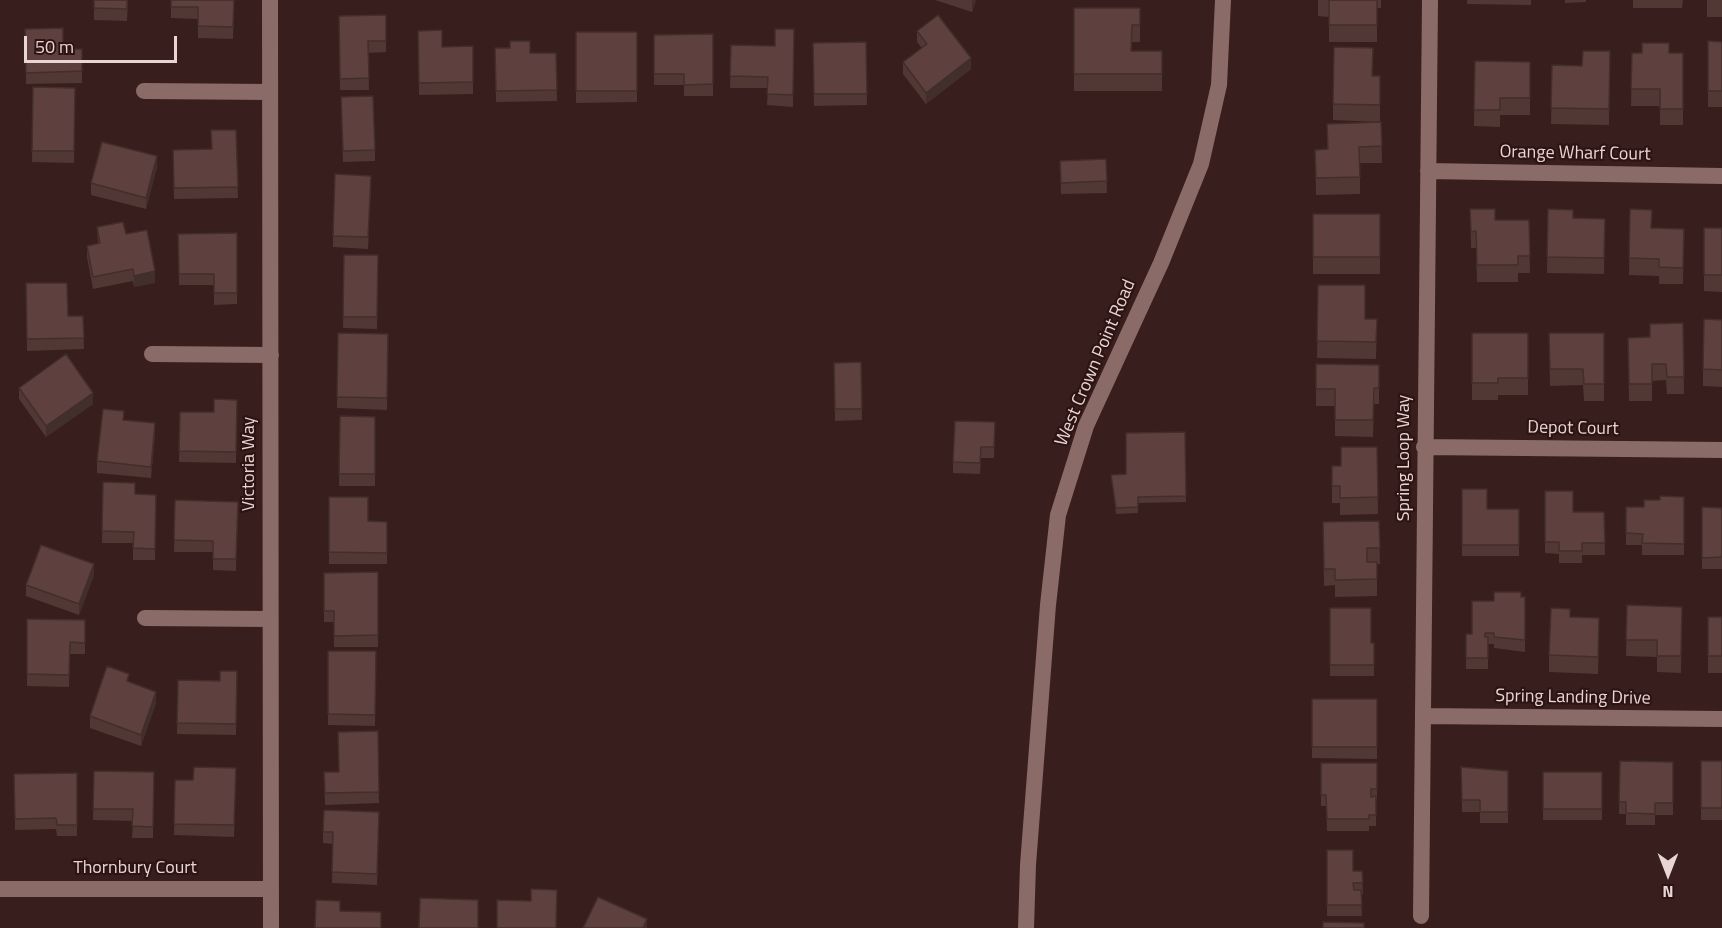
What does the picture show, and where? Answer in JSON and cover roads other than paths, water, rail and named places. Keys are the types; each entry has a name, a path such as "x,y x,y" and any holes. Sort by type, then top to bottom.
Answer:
{"street":[{"name":"Victoria Way","path":"270,0 271,355 268,619 271,928"},
{"name":"West Crown Point Road","path":"1026,928 1028,865 1048,605 1058,515 1086,426 1161,263 1201,164 1219,85 1223,0"},
{"name":"Spring Loop Way","path":"1422,916 1430,0"},
{"path":"144,91 270,92"},
{"name":"Orange Wharf Court","path":"1428,171 1722,176"},
{"path":"152,354 271,355"},
{"name":"Depot Court","path":"1425,447 1722,450"},
{"path":"145,618 268,619"},
{"name":"Spring Landing Drive","path":"1423,716 1722,719"},
{"name":"Thornbury Court","path":"0,889 271,889"}]}
